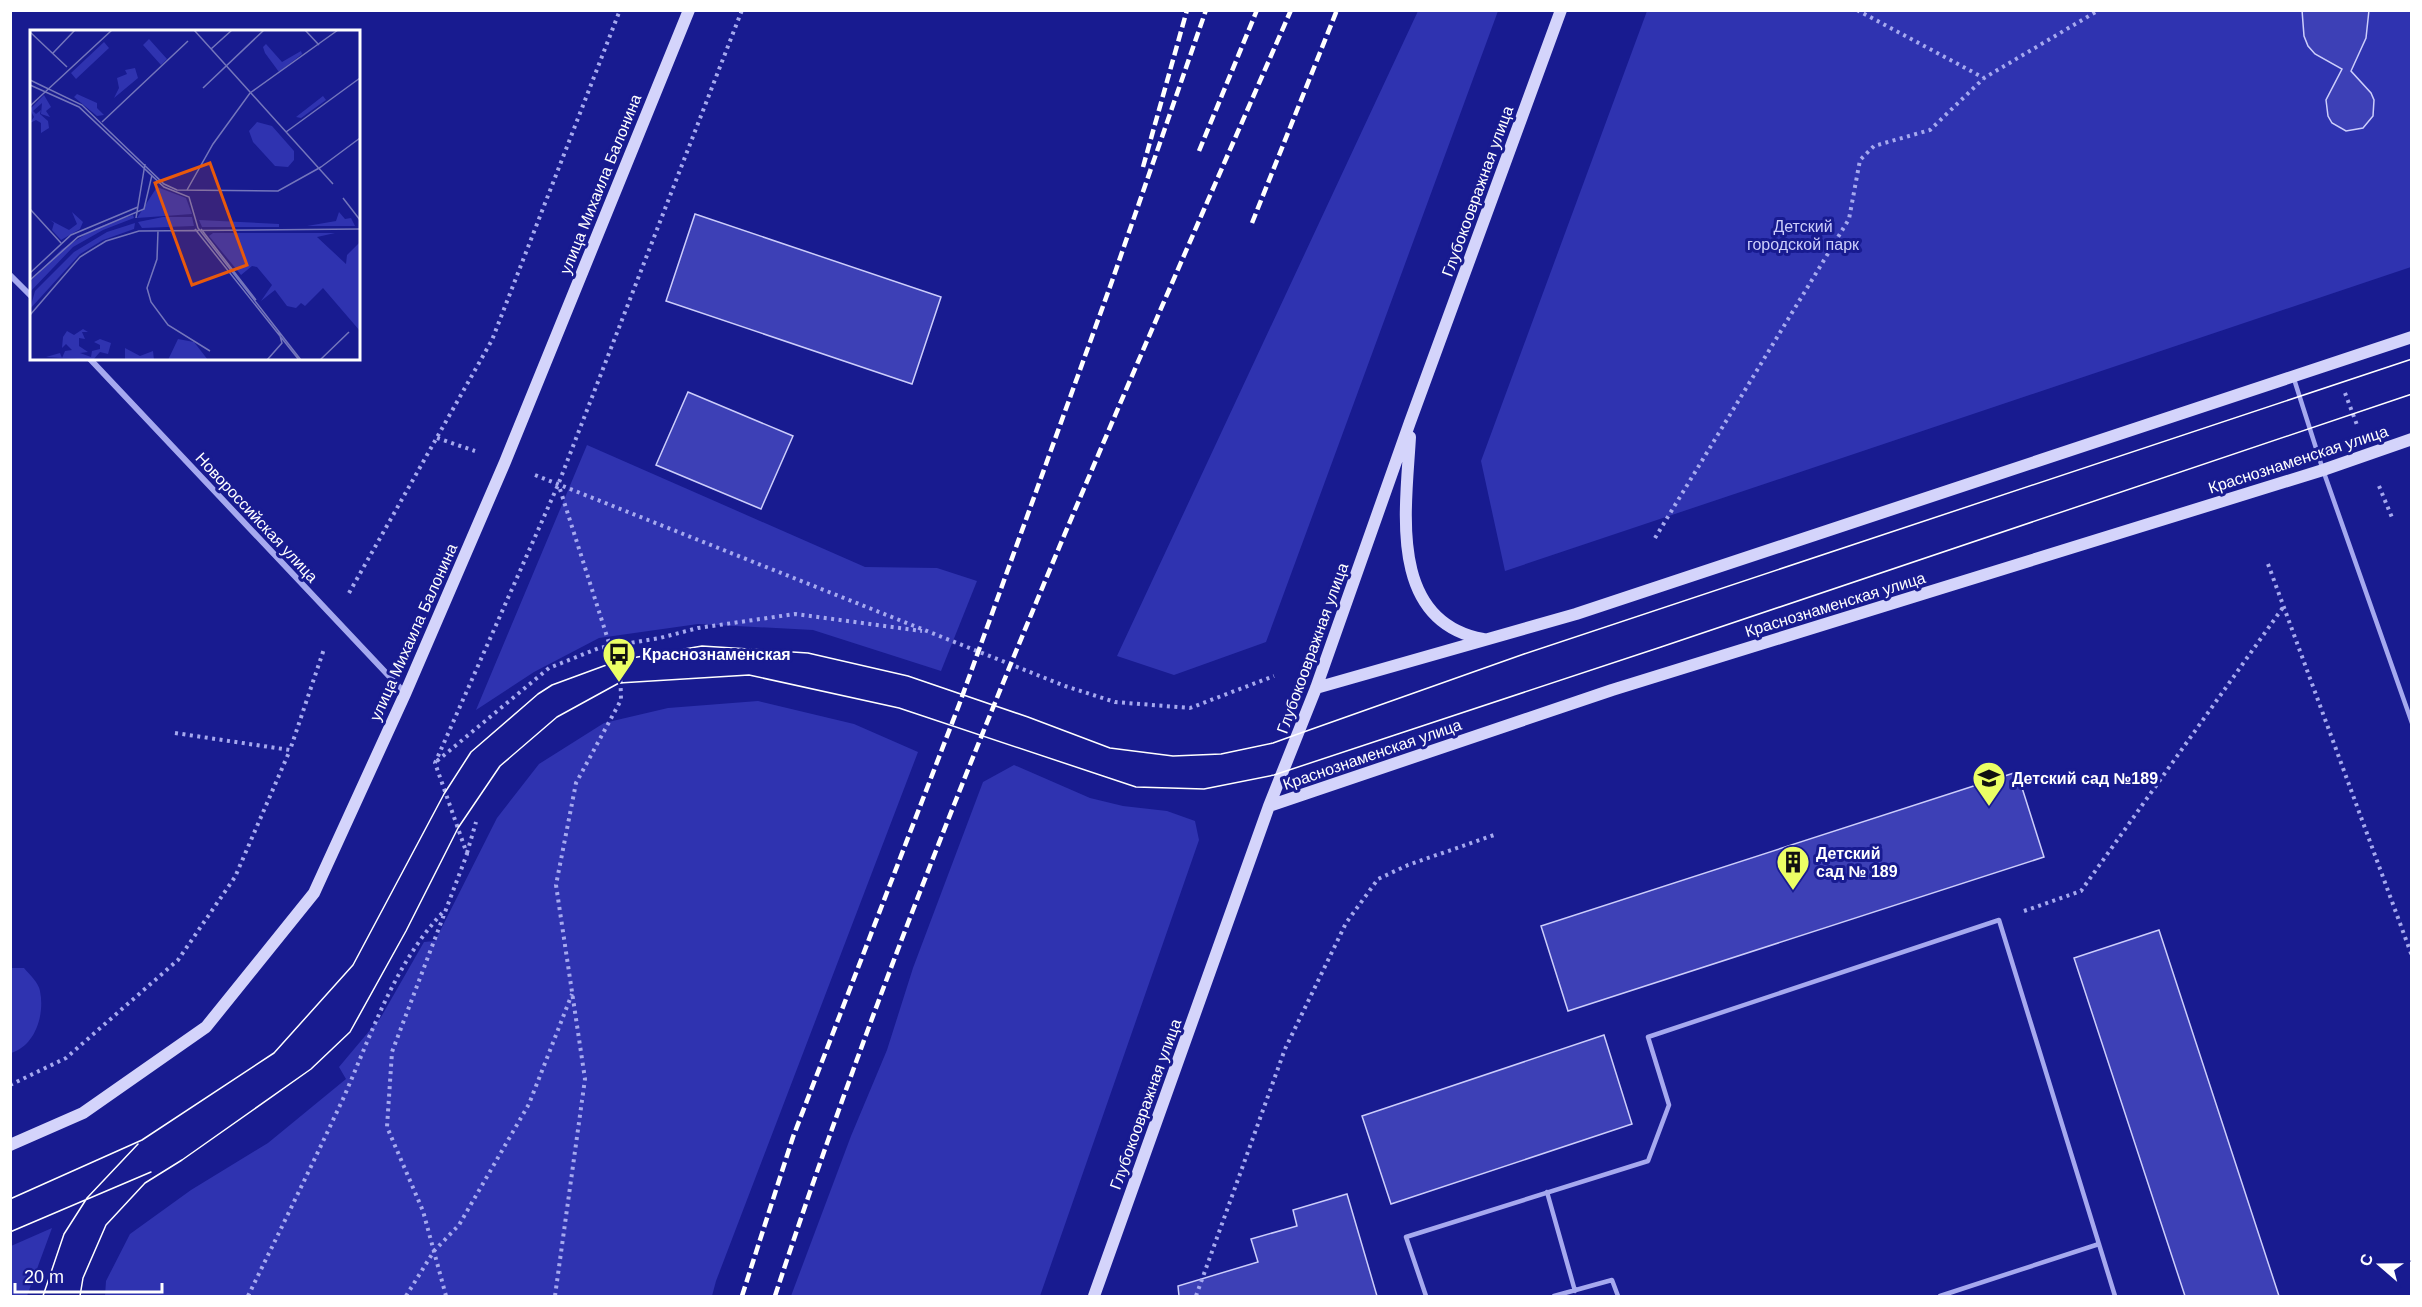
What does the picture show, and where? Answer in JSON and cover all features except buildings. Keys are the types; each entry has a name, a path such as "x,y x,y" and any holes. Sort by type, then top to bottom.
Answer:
{"main road":[{"name":"улица Михаила Балонина","path":"10,1145 83,1113 206,1027 314,893 405,694 505,462 689,10"},
{"name":"Глубокоовражная улица","path":"1094,1296 1269,806 1316,688 1410,422 1561,10"},
{"path":"1316,688 1576,614 2412,337"},
{"path":"1410,422 1405,520 1406,550 1413,578 1426,605 1442,623 1463,635 1487,640"},
{"name":"Краснознаменская улица","path":"1269,806 1612,690 2323,470 2412,439"}],"street":[{"path":"10,275 30,295"},
{"name":"Новороссийская улица","path":"91,360 405,694"}],"lane":[{"path":"2293,376 2323,470 2412,723"},
{"path":"1426,1296 1406,1237 1648,1161 1669,1105 1648,1037 1999,920 2115,1296"},
{"path":"1547,1192 1575,1291"},
{"path":"1940,1296 2099,1244"},
{"path":"1554,1296 1612,1281 1618,1296"}],"path":[{"path":"10,1084 66,1058 178,960 235,877 290,750 334,619 492,340 620,10"},
{"path":"467,854 435,764 558,485 741,10"},
{"path":"1857,10 1984,78"},
{"path":"1655,538 1849,219 1860,160 1874,146 1930,130 1984,78 2099,10"},
{"path":"558,485 1065,686 1115,702 1190,708 1274,676"},
{"path":"555,1296 585,1078 556,885 576,783 621,700 620,660 610,646 558,485"},
{"path":"2268,564 2412,956"},
{"path":"1999,920 2080,891 2284,606"},
{"path":"435,764 449,749 549,668 599,648 660,638 698,628 795,614 928,632"},
{"path":"175,733 290,750"},
{"path":"446,1296 423,1211 387,1127 392,1052 467,854 476,822"},
{"path":"1196,1296 1285,1049 1346,923 1378,879 1408,865 1497,834"},
{"path":"248,1296 344,1096 381,1006 424,932 446,909"},
{"path":"406,1296 434,1251 459,1225 529,1104 572,993"}],"green space":[{"path":"1418,11 1498,11 1266,642 1174,675 1117,656"},
{"name":"Детский городской парк","path":"1647,11 2411,11 2411,267 1505,571 1481,461"},
{"path":"587,445 865,567 937,568 977,581 941,671 813,630 698,624 599,638 534,672 476,710"},
{"path":"758,701 854,724 918,752 712,1296 105,1296 106,1281 130,1234 191,1190 268,1143 346,1079 339,1067 381,1017 424,942 435,941 497,818 539,764 604,723 668,708"},
{"path":"1014,765 1090,798 1123,806 1167,811 1195,821 1199,840 1040,1296 791,1296 851,1136 887,1050 913,968 983,782"},
{"path":"11,968 24,968 34,979 40,991 41,1010 32,1037 26,1044 11,1053"},
{"path":"52,1228 27,1296 11,1296 11,1246"}],"tram line":[{"path":"10,1199 142,1140 274,1053 353,965 444,794 471,752 538,694 552,685 620,660 702,646 808,653 908,676 1110,748 1173,756 1221,754 1273,743 1524,654 2412,359"},
{"path":"80,1296 83,1278 106,1225 145,1183 182,1160 311,1069 350,1032 406,931 458,828 500,766 557,717 619,683 749,675 899,708 1136,787 1204,789 1274,775 2412,394"},
{"path":"43,1296 64,1234 87,1198 138,1144"},
{"path":"10,1232 151,1172"}],"railway":[{"path":"1143,167 1187,10"},
{"path":"742,1296 793,1137 959,705 1111,284 1206,10"},
{"path":"1199,151 1257,10"},
{"path":"775,1296 890,969 953,808 1084,487 1291,10"},
{"path":"1252,223 1337,10"}],"place":[{"name":"Краснознаменская","path":"619,683"},
{"name":"Детский сад №189","path":"1989,807"},
{"name":"Детский сад № 189","path":"1793,891"}]}
